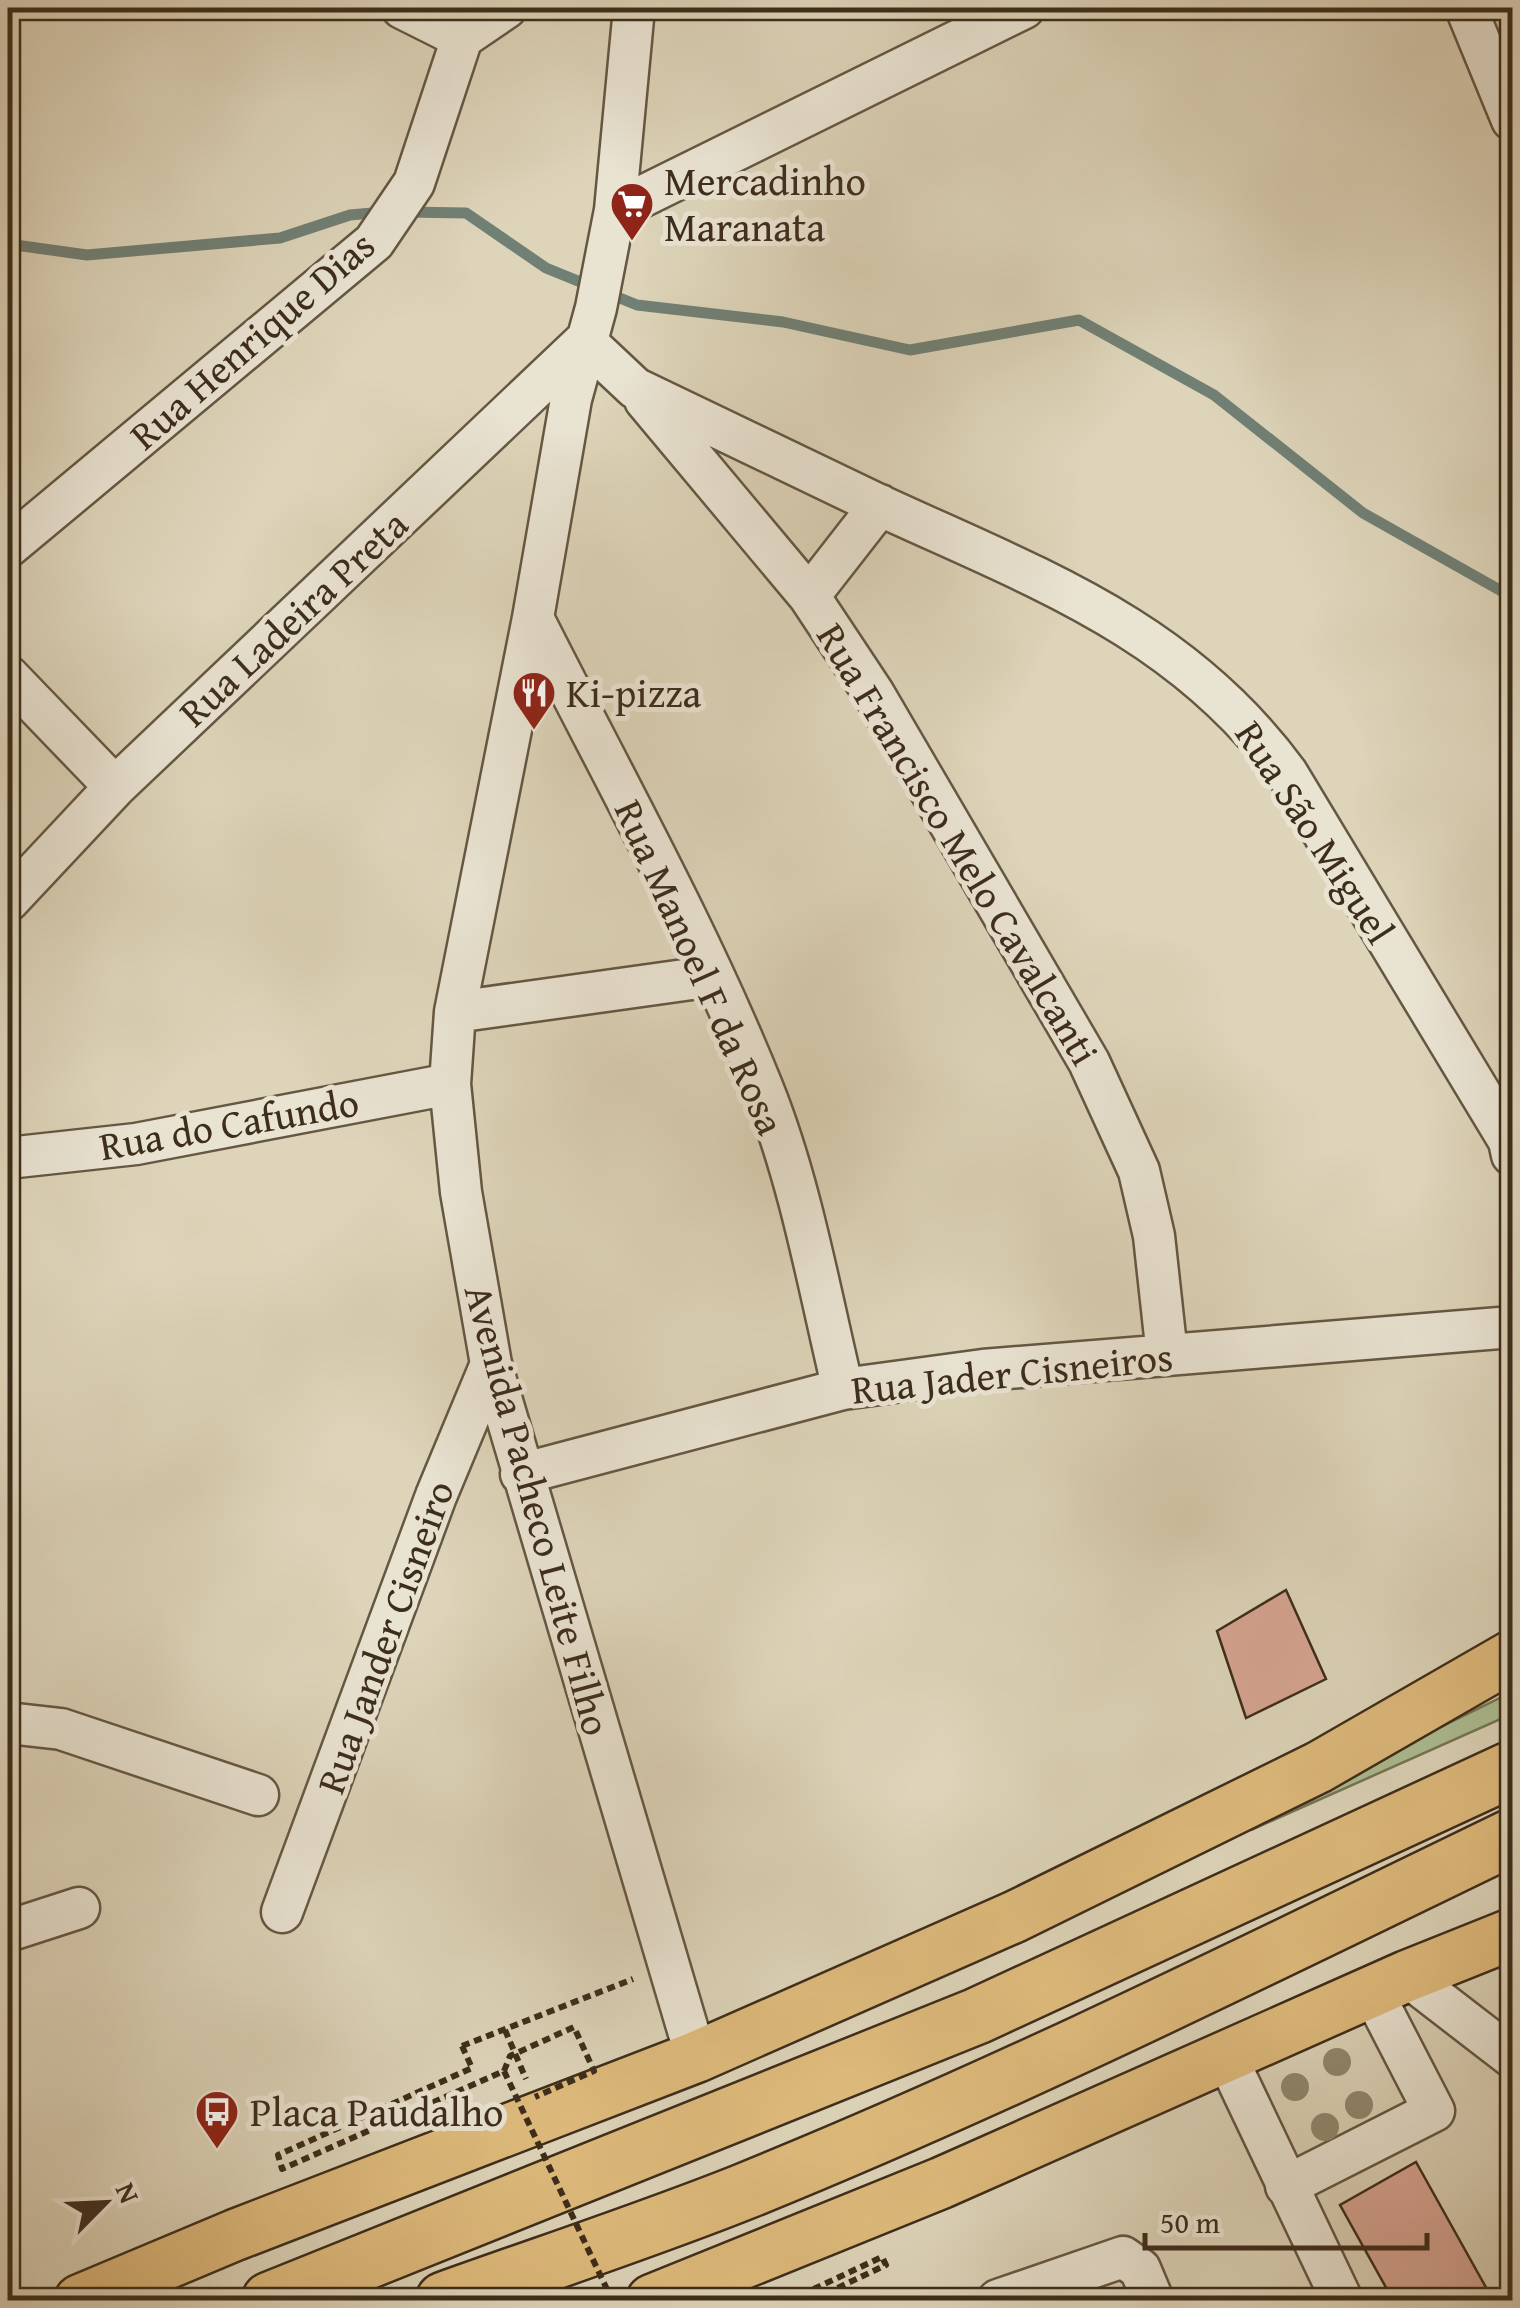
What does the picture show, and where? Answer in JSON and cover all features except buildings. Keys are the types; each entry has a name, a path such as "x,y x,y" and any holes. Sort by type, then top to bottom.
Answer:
{"highway":[{"path":"270,2300 977,2016 1512,1769"},
{"path":"444,2300 742,2192 865,2140 1154,2010 1512,1837"}],"main road":[{"path":"80,2300 235,2235 696,2057 1014,1916 1319,1767 1512,1656"},
{"path":"652,2300 941,2183 1389,1984 1512,1934"}],"street":[{"path":"402,8 462,38 506,8"},
{"name":"Avenida Pacheco Leite Filho","path":"634,8 615,210 571,399 533,618 454,1012 450,1084 463,1210 491,1364 696,2057"},
{"path":"615,210 1024,8"},
{"path":"1466,8 1512,120"},
{"name":"Rua Henrique Dias","path":"8,547 374,242 414,183 462,38"},
{"name":"Rua São Miguel","path":"594,307 635,388 1040,578 1135,631 1194,671 1249,721 1286,772 1511,1145"},
{"name":"Rua Ladeira Preta","path":"8,900 114,787 594,307"},
{"name":"Rua Francisco Melo Cavalcanti","path":"635,388 809,596 874,694 1089,1062 1139,1171 1154,1236 1167,1355"},
{"path":"809,596 880,505"},
{"name":"Rua Manoel F da Rosa","path":"533,618 714,976 764,1091 787,1162 843,1390"},
{"path":"8,676 114,787"},
{"path":"454,1012 714,976"},
{"name":"Rua do Cafundo","path":"8,1158 136,1144 450,1084"},
{"name":"Rua Jader Cisneiros","path":"521,1474 843,1390 983,1370 1512,1327"},
{"name":"Rua Jander Cisneiro","path":"282,1912 436,1496 491,1364"},
{"path":"8,1723 61,1730 258,1795"},
{"path":"8,1931 79,1908"},
{"path":"1389,1984 1512,2058"},
{"path":"1286,2186 1434,2111 1389,1984"},
{"path":"1226,2056 1342,2300"},
{"path":"998,2300 1113,2259 1135,2262 1154,2300"}],"path":[{"path":"504,2030 535,2097 594,2071 574,2027 510,2056 504,2071 282,2168 278,2155 472,2068 462,2046 668,1966"},
{"path":"504,2071 612,2300"},
{"path":"790,2300 882,2257 886,2266 812,2300"}],"green space":[{"path":"1512,1692 1512,1714 1251,1830 1380,1757"}],"waterway":[{"path":"8,244 87,255 280,238 350,215 383,212"},
{"path":"406,212 466,213 546,268 637,305 783,322 910,350 1079,320 1214,395 1363,513 1512,597"}],"place":[{"name":"Mercadinho Maranata","path":"632,242"},
{"name":"Ki-pizza","path":"534,731"},
{"name":"Placa Paudalho","path":"217,2150"}]}
